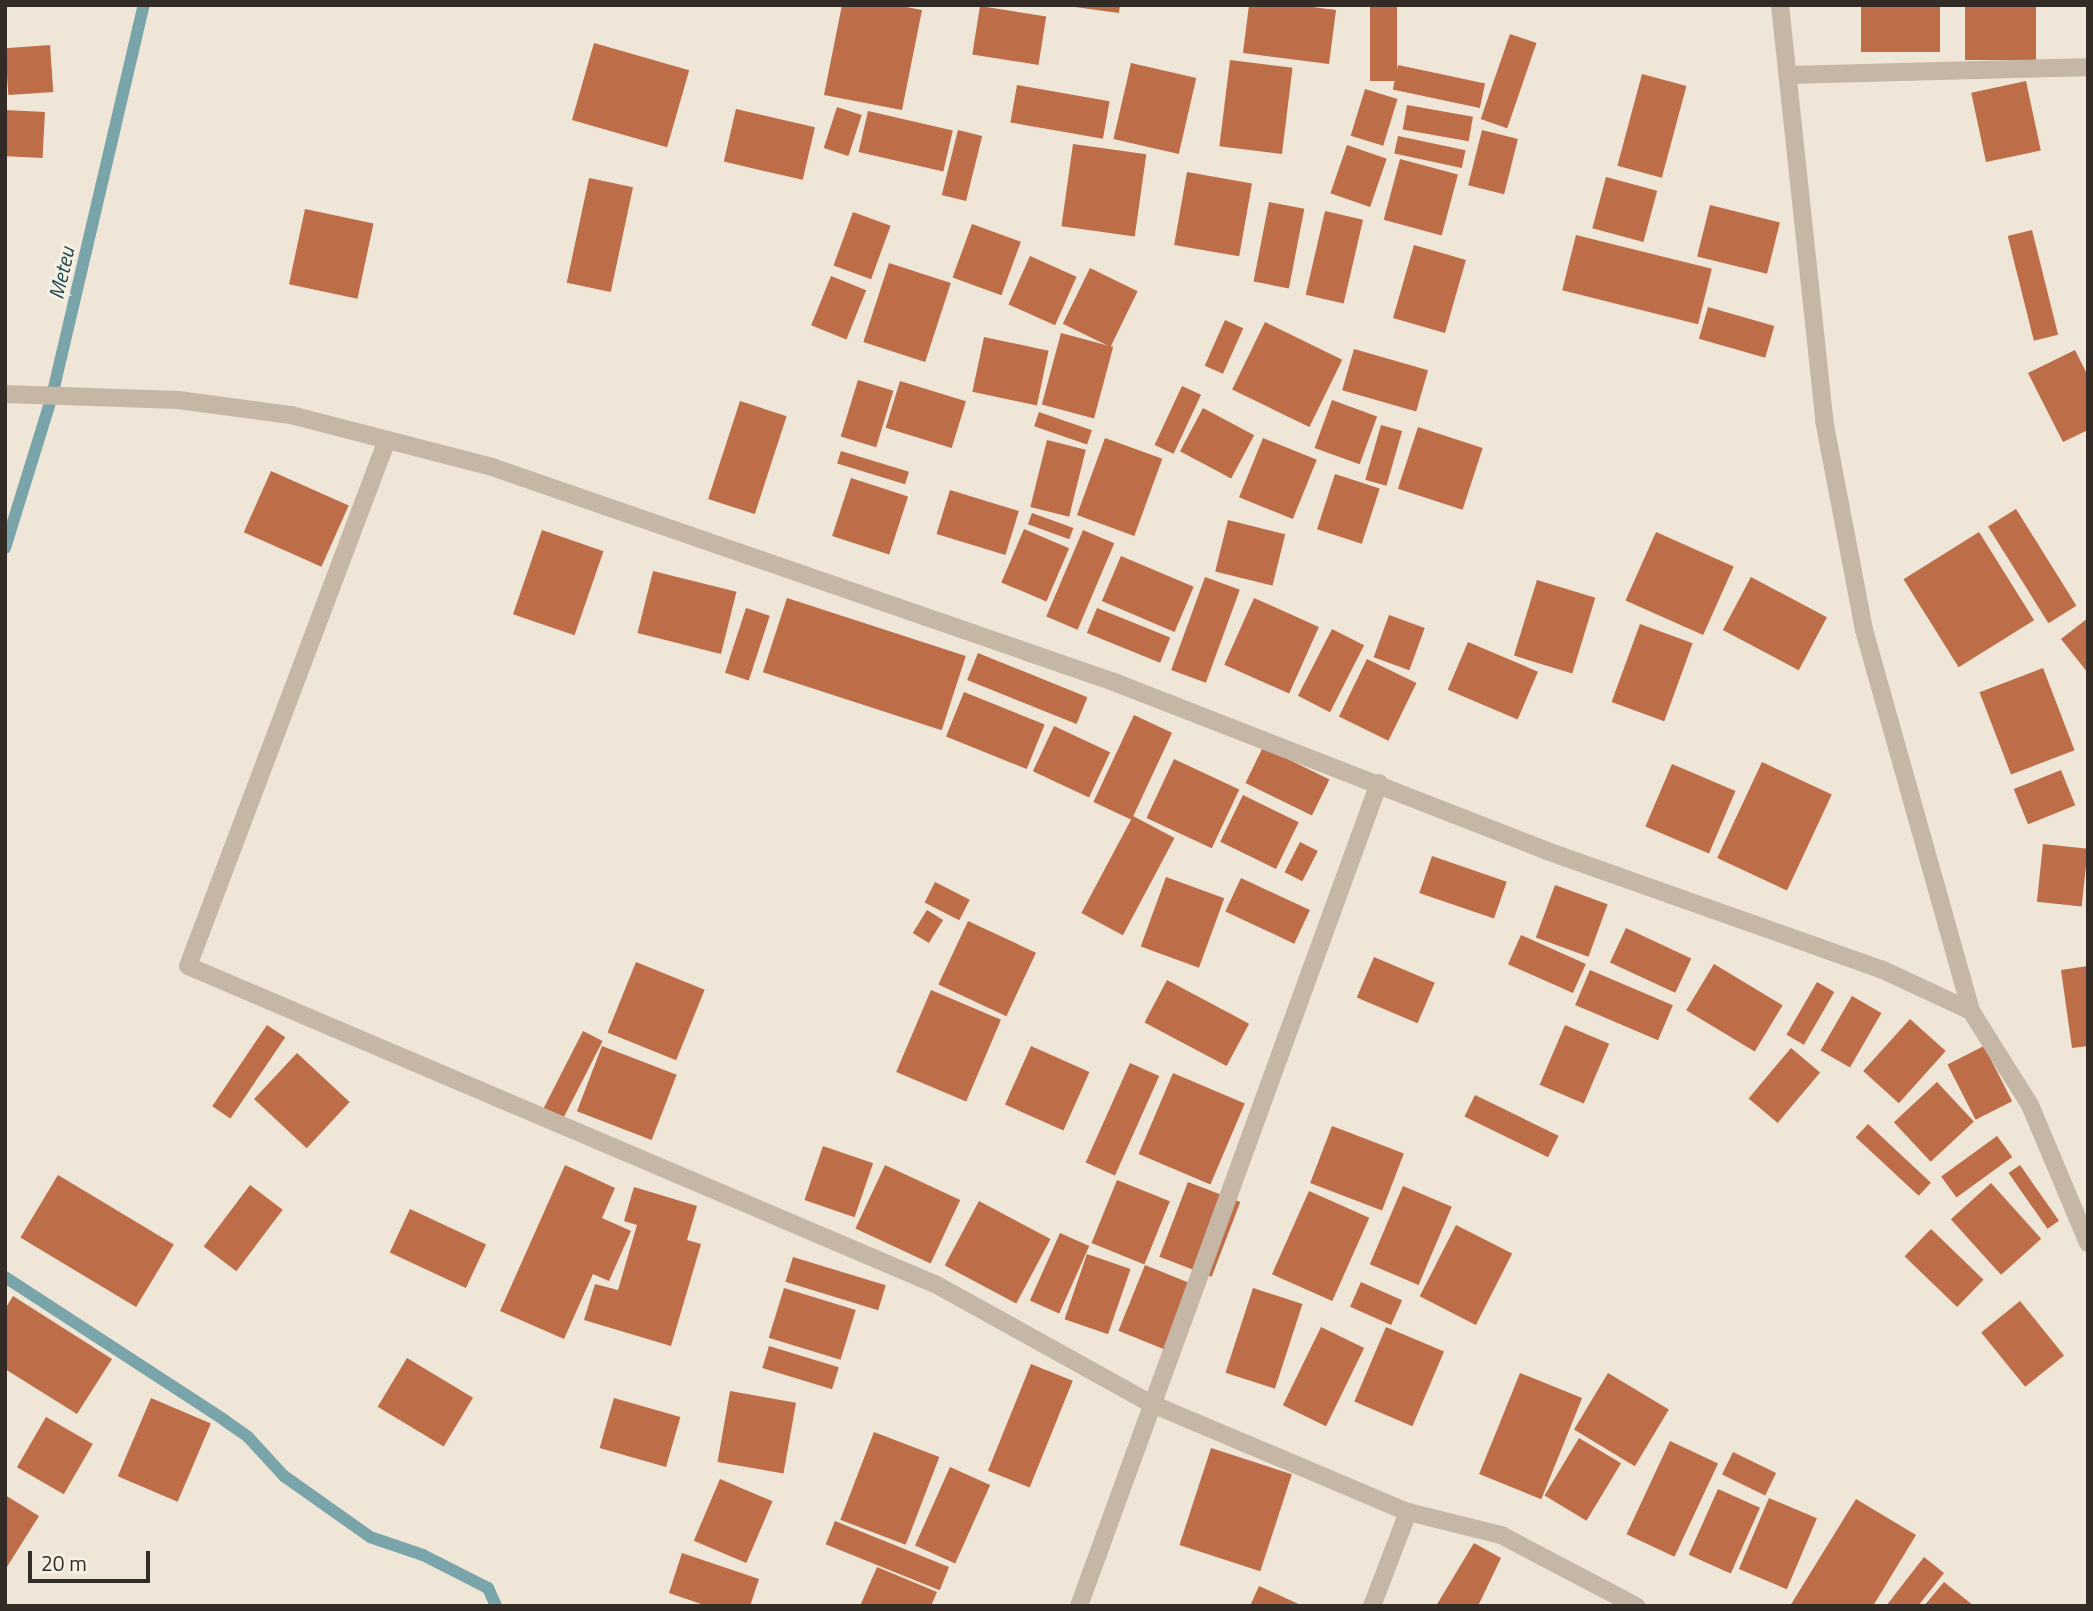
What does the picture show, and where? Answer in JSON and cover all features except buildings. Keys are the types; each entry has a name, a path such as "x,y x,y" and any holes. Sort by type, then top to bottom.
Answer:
{"street":[{"path":"1780,5 1824,420 1864,630 1971,1011 2030,1105 2088,1242"},
{"path":"1788,75 2088,67"},
{"path":"5,394 178,400 291,415 492,467 1088,673 1379,783 1547,851 1881,969 1971,1011"},
{"path":"387,440 188,965 937,1285 1152,1404 1408,1512 1501,1535 1636,1606"},
{"path":"1079,1606 1379,783"},
{"path":"1372,1606 1408,1512"}],"waterway":[{"name":"Meteu","path":"5,548 52,396 144,5"},
{"path":"5,1277 248,1437 284,1476 370,1537 423,1555 488,1588 496,1606"}]}
